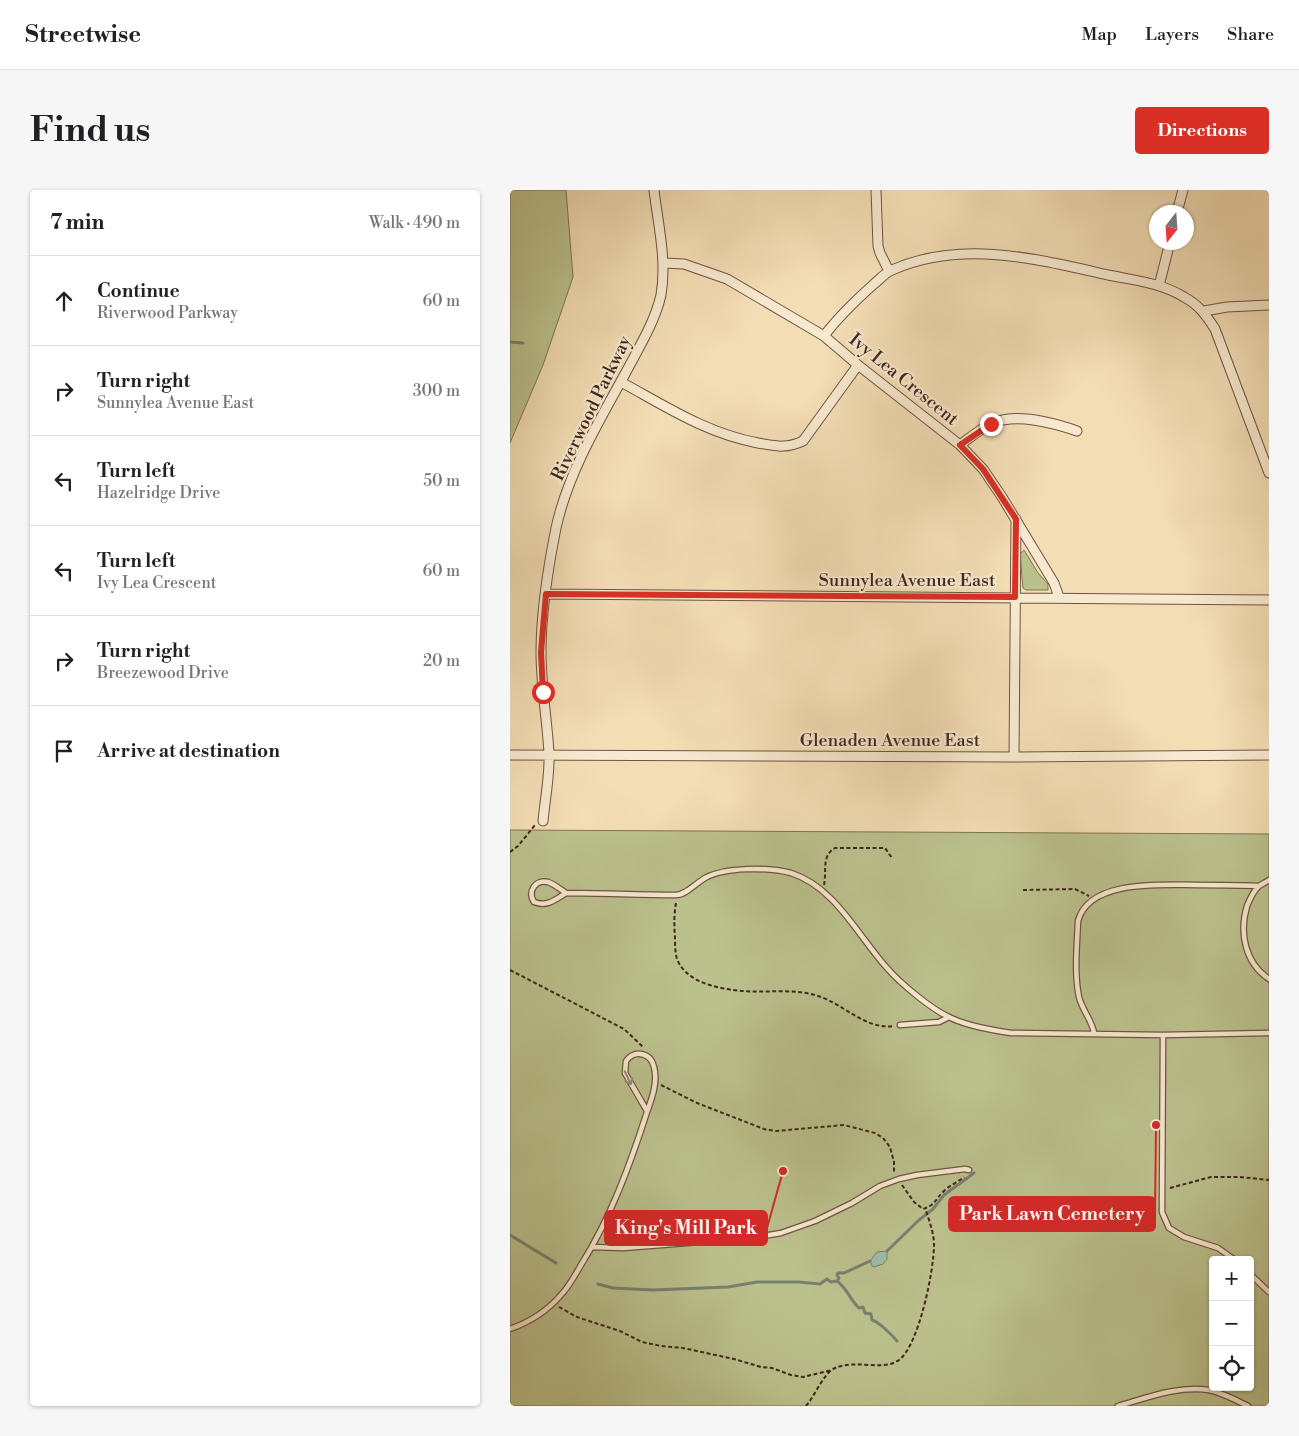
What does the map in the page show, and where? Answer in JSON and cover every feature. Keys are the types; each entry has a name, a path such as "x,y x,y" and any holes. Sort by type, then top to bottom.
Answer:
{"street":[{"name":"Riverwood Parkway","path":"543,821 549,755 541,652 546,594 557,526 566,494 579,461 656,312 664,263 654,190"},
{"path":"876,190 878,246 889,271"},
{"path":"1179,205 1183,190"},
{"path":"1159,286 1168,250"},
{"path":"824,336 849,307 889,271 922,259 952,254 998,254 1042,260 1159,286 1184,296 1204,311 1215,329 1269,473"},
{"name":"Ivy Lea Crescent","path":"664,263 684,264 727,279 824,336 960,445 983,469 1016,519 1054,583 1059,597"},
{"path":"1204,311 1226,307 1269,305"},
{"path":"620,382 700,426 737,438 782,447 793,446 803,441 858,365"},
{"path":"960,445 991,424 1003,420 1041,420 1077,431"},
{"path":"1259,443 1269,443"},
{"path":"1014,757 1016,519"},
{"name":"Sunnylea Avenue East","path":"546,594 1269,600"},
{"name":"Glenaden Avenue East","path":"510,755 1014,757 1269,755"}],"lane":[{"path":"566,893 546,904 534,902 530,893 535,885 540,882 548,882 566,893 678,895 717,872 746,870 780,871 810,883 823,892 834,902 887,969 915,994 949,1017 990,1030 1011,1033 1163,1035 1269,1033"},
{"path":"1269,880 1258,886 1251,897 1246,909 1243,933 1247,951 1254,964 1269,980"},
{"path":"1094,1033 1093,1026 1084,1012 1079,999 1077,974 1078,921 1083,910 1095,900 1114,890 1144,884 1258,886"},
{"path":"900,1025 938,1022 949,1017"},
{"path":"1163,1035 1162,1212 1168,1228 1184,1237 1218,1248 1229,1256"},
{"path":"510,1329 528,1322 546,1310 562,1295 592,1247 612,1206 633,1156 654,1092 654,1065 648,1056 644,1054 632,1055 626,1061 624,1069 626,1076 647,1111"},
{"path":"592,1247 623,1248 751,1238 781,1233 815,1222 880,1186 899,1179 917,1175 969,1170"},
{"path":"1254,1278 1269,1292"},
{"path":"1118,1406 1190,1388 1210,1390 1248,1406"}],"path":[{"path":"510,852 518,846 535,826 543,821"},
{"path":"823,892 826,858 835,848 885,848 892,858"},
{"path":"1023,890 1075,889 1095,900"},
{"path":"678,895 674,918 676,954 682,968 696,979 709,984 742,991 788,991 817,995 842,1006 873,1024 882,1027 900,1025"},
{"path":"510,970 624,1029 643,1046 644,1054"},
{"path":"654,1081 696,1103 764,1129 776,1131 844,1125 874,1133 883,1138 890,1147 894,1162 894,1172 914,1202 923,1209 933,1205 942,1192 965,1176"},
{"path":"1162,1190 1211,1178 1240,1177 1269,1180"},
{"path":"553,1304 577,1317 620,1330 642,1342 683,1348 734,1359 772,1368 791,1375 803,1377 848,1364 883,1365 898,1361 907,1352 924,1310 934,1243 930,1221 925,1208"},
{"path":"806,1406 832,1370"}],"green space":[{"path":"510,190 566,190 573,277 543,365 510,443"},
{"path":"1024,550 1038,573 1048,584 1048,590 1026,590 1023,588 1020,554"},
{"path":"510,830 1269,834 1269,1406 510,1406"}],"shaded area":[{"path":"887,1251 887,1259 883,1264 874,1267 870,1261 877,1252"}],"waterway":[{"path":"510,342 523,343"},
{"path":"887,1251 933,1209 944,1195 974,1173"},
{"path":"510,1235 556,1263"},
{"path":"837,1281 839,1278 838,1273 844,1273 870,1261"},
{"path":"598,1284 613,1288 653,1290 728,1287 757,1282 820,1284 827,1279 831,1282 837,1281 859,1308 863,1307 865,1313 871,1314 872,1320 882,1326 897,1341"}],"place":[{"name":"Park Lawn Cemetery","path":"1156,1125"},
{"name":"King's Mill Park","path":"783,1171"}],"route":[{"path":"543,692 541,652 546,594 1015,597 1016,519 983,469 960,445 991,424"}]}
